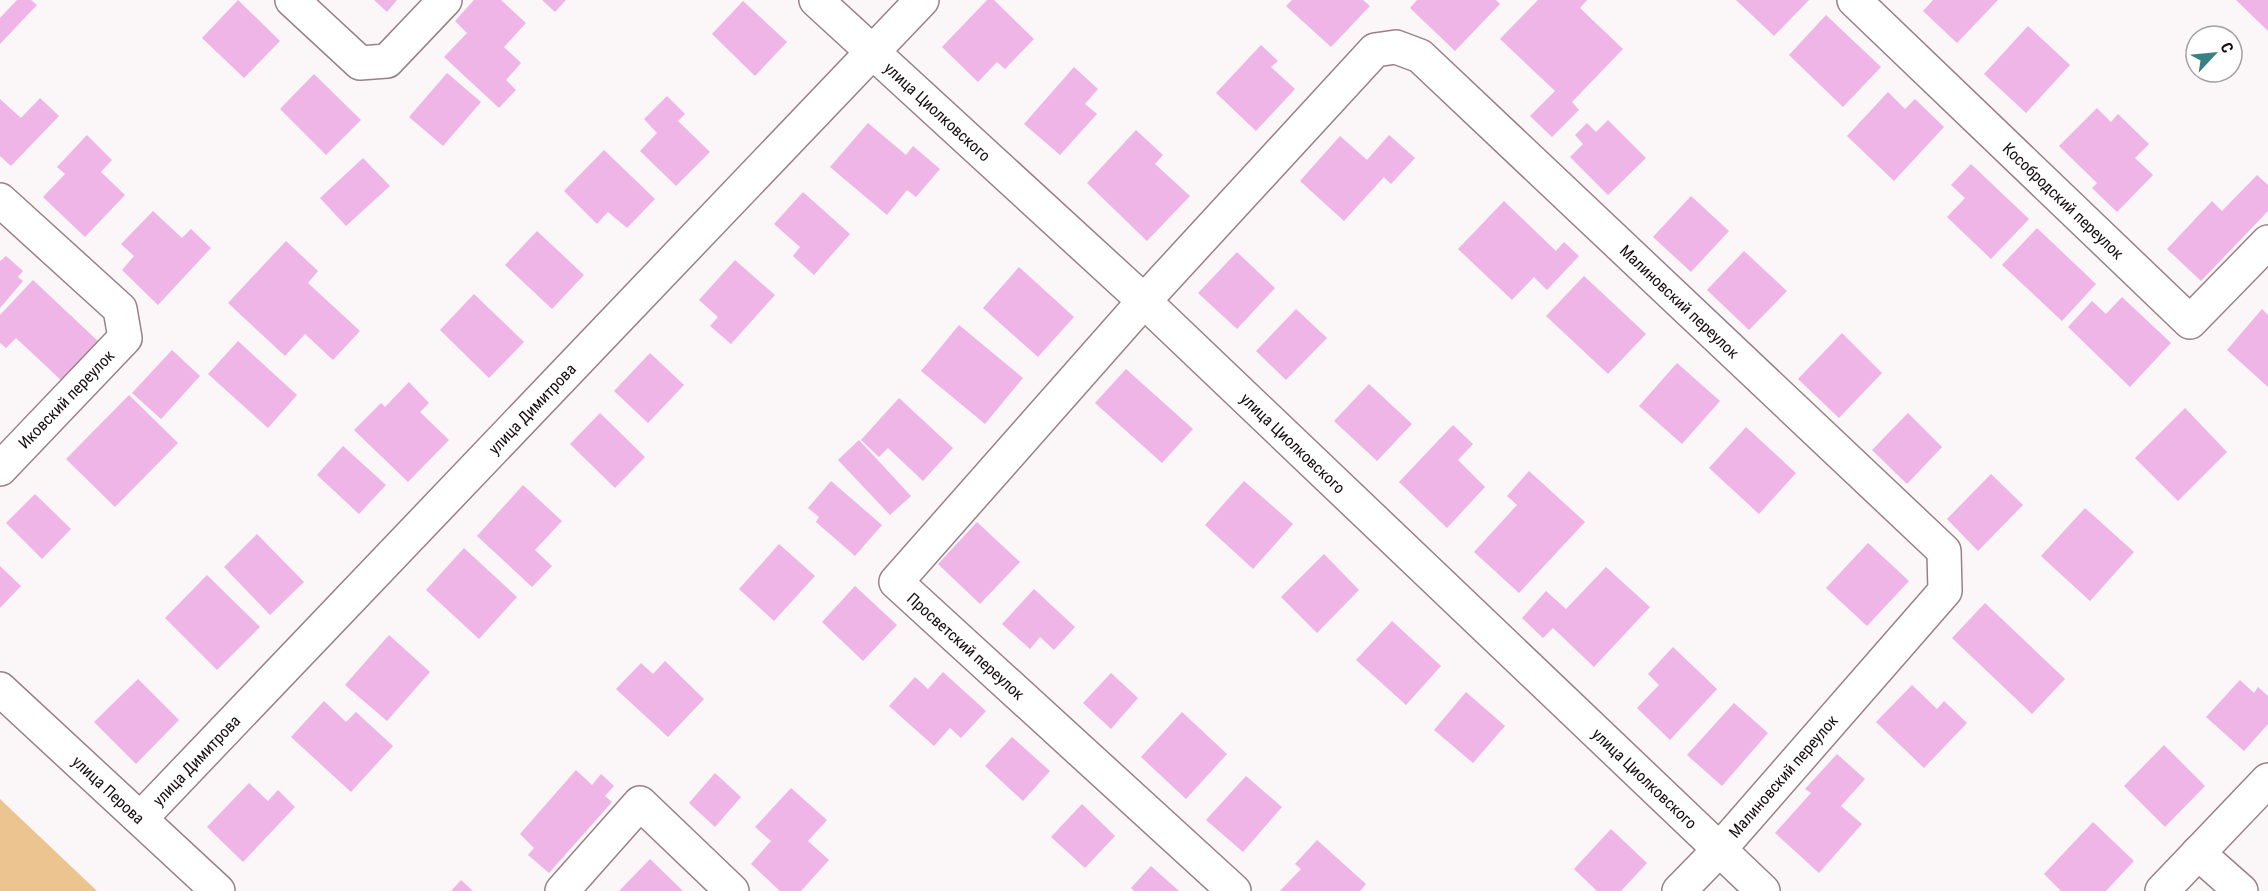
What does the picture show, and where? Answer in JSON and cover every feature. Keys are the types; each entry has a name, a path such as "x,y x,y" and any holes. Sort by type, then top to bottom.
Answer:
{"street":[{"path":"292,0 360,63 387,61 445,0"},
{"name":"улица Циолковского","path":"816,0 1144,301 1763,891"},
{"name":"улица Димитрова","path":"141,818 922,0"},
{"name":"Кособродский переулок","path":"1854,0 2190,322 2268,242"},
{"name":"Малиновский переулок","path":"1144,301 1375,50 1396,46 1420,56 1944,551 1945,591 1719,850"},
{"name":"Иковский переулок","path":"0,200 120,309 125,338 0,469"},
{"name":"Просветский переулок","path":"1144,301 896,582 1234,891"},
{"name":"улица Перова","path":"0,689 218,891"},
{"path":"2162,891 2268,780"},
{"path":"562,891 640,803 732,891"},
{"path":"1679,891 1719,850"},
{"path":"2198,853 2241,891"}],"shaded area":[{"path":"0,799 97,891 0,891"}],"building":[{"path":"17,0 31,0 37,5 0,44 0,18"},
{"path":"238,0 280,41 244,78 202,38"},
{"path":"374,0 397,0 387,12"},
{"path":"474,0 501,0 526,23 504,47 521,63 506,80 516,90 499,108 444,57 467,33 455,21"},
{"path":"542,0 566,0 555,12"},
{"path":"987,0 994,0 1034,39 1005,69 997,62 978,82 942,47"},
{"path":"1292,0 1363,0 1370,6 1331,47 1286,6"},
{"path":"1417,0 1496,0 1500,4 1455,51 1410,8"},
{"path":"1538,0 1587,0 1580,8 1623,49 1572,102 1579,110 1552,137 1530,116 1555,91 1500,39"},
{"path":"1736,0 1809,0 1774,36"},
{"path":"1933,0 1998,0 1957,43 1923,11"},
{"path":"2236,0 2268,0 2268,31"},
{"path":"743,1 787,42 755,76 712,34"},
{"path":"1826,15 1881,67 1843,107 1789,55"},
{"path":"2028,26 2070,65 2026,113 1984,74"},
{"path":"1261,45 1278,61 1271,67 1295,89 1256,131 1216,93"},
{"path":"1074,67 1098,89 1085,104 1097,114 1060,155 1024,124"},
{"path":"447,73 481,102 443,146 409,117"},
{"path":"314,74 361,120 326,155 280,109"},
{"path":"1888,92 1905,109 1915,99 1944,127 1894,181 1847,136"},
{"path":"667,96 685,114 678,121 710,152 676,186 640,151 657,133 644,119"},
{"path":"40,98 59,116 11,166 0,156 0,99 21,118"},
{"path":"2097,108 2111,122 2118,114 2149,144 2135,158 2153,175 2117,212 2092,188 2097,183 2059,146"},
{"path":"1608,120 1646,158 1608,195 1570,157 1583,144 1575,135 1587,123 1596,132"},
{"path":"868,123 906,155 913,146 940,169 916,197 907,190 887,215 830,167"},
{"path":"1136,130 1163,155 1155,164 1190,196 1147,241 1087,183"},
{"path":"87,135 112,160 101,172 125,195 85,237 43,197 65,174 57,167"},
{"path":"1389,135 1415,158 1391,184 1384,177 1344,221 1300,181 1340,136 1367,160"},
{"path":"604,150 655,199 627,228 608,212 597,224 564,191"},
{"path":"363,158 390,186 346,226 320,198"},
{"path":"1971,164 2029,219 1991,259 1947,217 1965,198 1951,185"},
{"path":"2257,175 2268,185 2268,211 2201,281 2167,249 2212,201 2222,211"},
{"path":"803,192 850,234 814,275 793,256 800,247 774,224"},
{"path":"1691,196 1729,231 1691,272 1653,237"},
{"path":"1504,201 1556,251 1564,242 1579,256 1547,290 1534,277 1512,300 1458,249"},
{"path":"153,211 182,238 191,229 211,248 158,305 122,270 134,256 121,244"},
{"path":"2037,228 2096,284 2062,321 2002,265"},
{"path":"537,231 584,275 552,309 505,265"},
{"path":"286,241 318,271 308,283 360,331 333,360 305,334 285,356 228,303"},
{"path":"1744,251 1787,291 1749,330 1707,290"},
{"path":"1237,252 1275,288 1237,329 1198,293"},
{"path":"6,256 23,271 18,277 23,281 0,308 0,261"},
{"path":"735,260 775,295 731,344 710,326 718,317 699,300"},
{"path":"1019,267 1074,317 1038,357 983,308"},
{"path":"1584,276 1646,334 1608,374 1546,316"},
{"path":"33,280 100,343 63,382 16,338 6,348 0,343 0,315"},
{"path":"474,294 524,342 489,378 440,330"},
{"path":"2122,297 2171,343 2130,387 2068,327 2092,301 2106,314"},
{"path":"1296,309 1327,338 1286,380 1256,351"},
{"path":"2262,309 2268,315 2268,387 2227,350"},
{"path":"959,325 1023,378 985,424 921,371"},
{"path":"1842,333 1882,373 1839,418 1798,379"},
{"path":"238,341 297,395 268,428 208,374"},
{"path":"172,350 200,376 161,419 132,393"},
{"path":"650,353 684,385 648,423 614,391"},
{"path":"1677,363 1720,401 1682,444 1639,406"},
{"path":"1126,369 1193,429 1162,463 1095,403"},
{"path":"409,382 429,403 420,412 449,440 408,482 354,430 381,403 385,407"},
{"path":"1369,384 1412,424 1377,461 1334,421"},
{"path":"129,395 178,443 115,507 66,459"},
{"path":"899,398 953,448 923,481 888,448 879,457 861,440"},
{"path":"2185,408 2227,452 2178,501 2135,458"},
{"path":"600,413 645,457 615,488 570,444"},
{"path":"1908,413 1942,447 1907,484 1872,450"},
{"path":"1453,425 1473,444 1458,460 1485,487 1447,528 1399,482"},
{"path":"1746,427 1796,473 1759,514 1709,468"},
{"path":"859,440 911,496 890,515 838,460"},
{"path":"343,446 386,485 359,514 317,475"},
{"path":"1529,471 1585,522 1519,593 1474,552 1517,505 1507,496"},
{"path":"1991,474 2023,505 1978,551 1947,519"},
{"path":"831,481 882,525 855,556 816,522 819,517 808,508"},
{"path":"1244,481 1293,524 1253,569 1205,525"},
{"path":"523,485 562,521 535,550 552,566 532,587 477,536"},
{"path":"35,494 71,529 42,559 6,523"},
{"path":"2085,508 2134,552 2090,601 2041,556"},
{"path":"977,522 1020,562 980,604 938,564"},
{"path":"257,534 304,582 270,615 224,567"},
{"path":"1868,543 1909,581 1867,626 1826,588"},
{"path":"779,544 815,576 774,621 739,589"},
{"path":"464,548 517,597 479,639 426,590"},
{"path":"1324,554 1359,590 1317,633 1281,597"},
{"path":"0,566 21,586 0,608"},
{"path":"1606,567 1650,607 1594,667 1553,628 1543,638 1522,618 1546,591 1566,609"},
{"path":"207,575 260,627 217,670 165,618"},
{"path":"855,586 897,625 863,661 822,622"},
{"path":"1034,589 1075,627 1054,650 1040,637 1030,649 1002,624"},
{"path":"1985,603 2065,679 2032,714 1952,638"},
{"path":"1392,621 1441,666 1406,705 1356,660"},
{"path":"389,635 430,672 387,721 345,685"},
{"path":"1673,647 1717,689 1670,740 1637,708 1659,685 1648,674"},
{"path":"665,661 704,699 668,737 616,689 641,663 653,674"},
{"path":"943,672 986,711 961,738 950,728 934,746 889,706 915,677 928,689"},
{"path":"1111,673 1138,698 1111,729 1083,703"},
{"path":"138,679 179,720 136,764 94,722"},
{"path":"2240,680 2254,693 2258,687 2268,696 2268,724 2244,751 2206,717"},
{"path":"1912,685 1937,709 1944,701 1967,723 1924,768 1876,722"},
{"path":"1466,692 1505,726 1473,763 1434,730"},
{"path":"324,701 346,722 356,712 393,746 351,792 291,737"},
{"path":"1734,703 1768,733 1722,786 1687,755"},
{"path":"1182,712 1227,754 1186,799 1141,757"},
{"path":"1012,737 1050,771 1023,801 985,766"},
{"path":"2164,745 2205,786 2165,827 2124,786"},
{"path":"1837,754 1865,779 1841,806 1862,824 1819,873 1775,833 1811,793 1805,789"},
{"path":"576,770 592,785 601,774 614,786 605,796 612,802 549,873 528,855 534,848 520,834"},
{"path":"715,773 741,797 715,827 689,803"},
{"path":"1246,776 1282,807 1243,852 1206,820"},
{"path":"249,783 268,801 278,790 295,807 243,862 207,827"},
{"path":"791,788 827,820 808,841 829,860 801,891 780,891 751,864 771,841 755,827"},
{"path":"1082,804 1115,836 1085,868 1051,837"},
{"path":"2093,822 2134,861 2106,891 2061,891 2044,874"},
{"path":"1611,829 1647,863 1621,891 1597,891 1574,869"},
{"path":"1317,840 1366,884 1360,891 1280,891 1301,869 1295,864"},
{"path":"650,859 683,891 619,891"},
{"path":"1151,866 1179,891 1134,891 1131,888"},
{"path":"461,880 473,891 451,891"}]}
